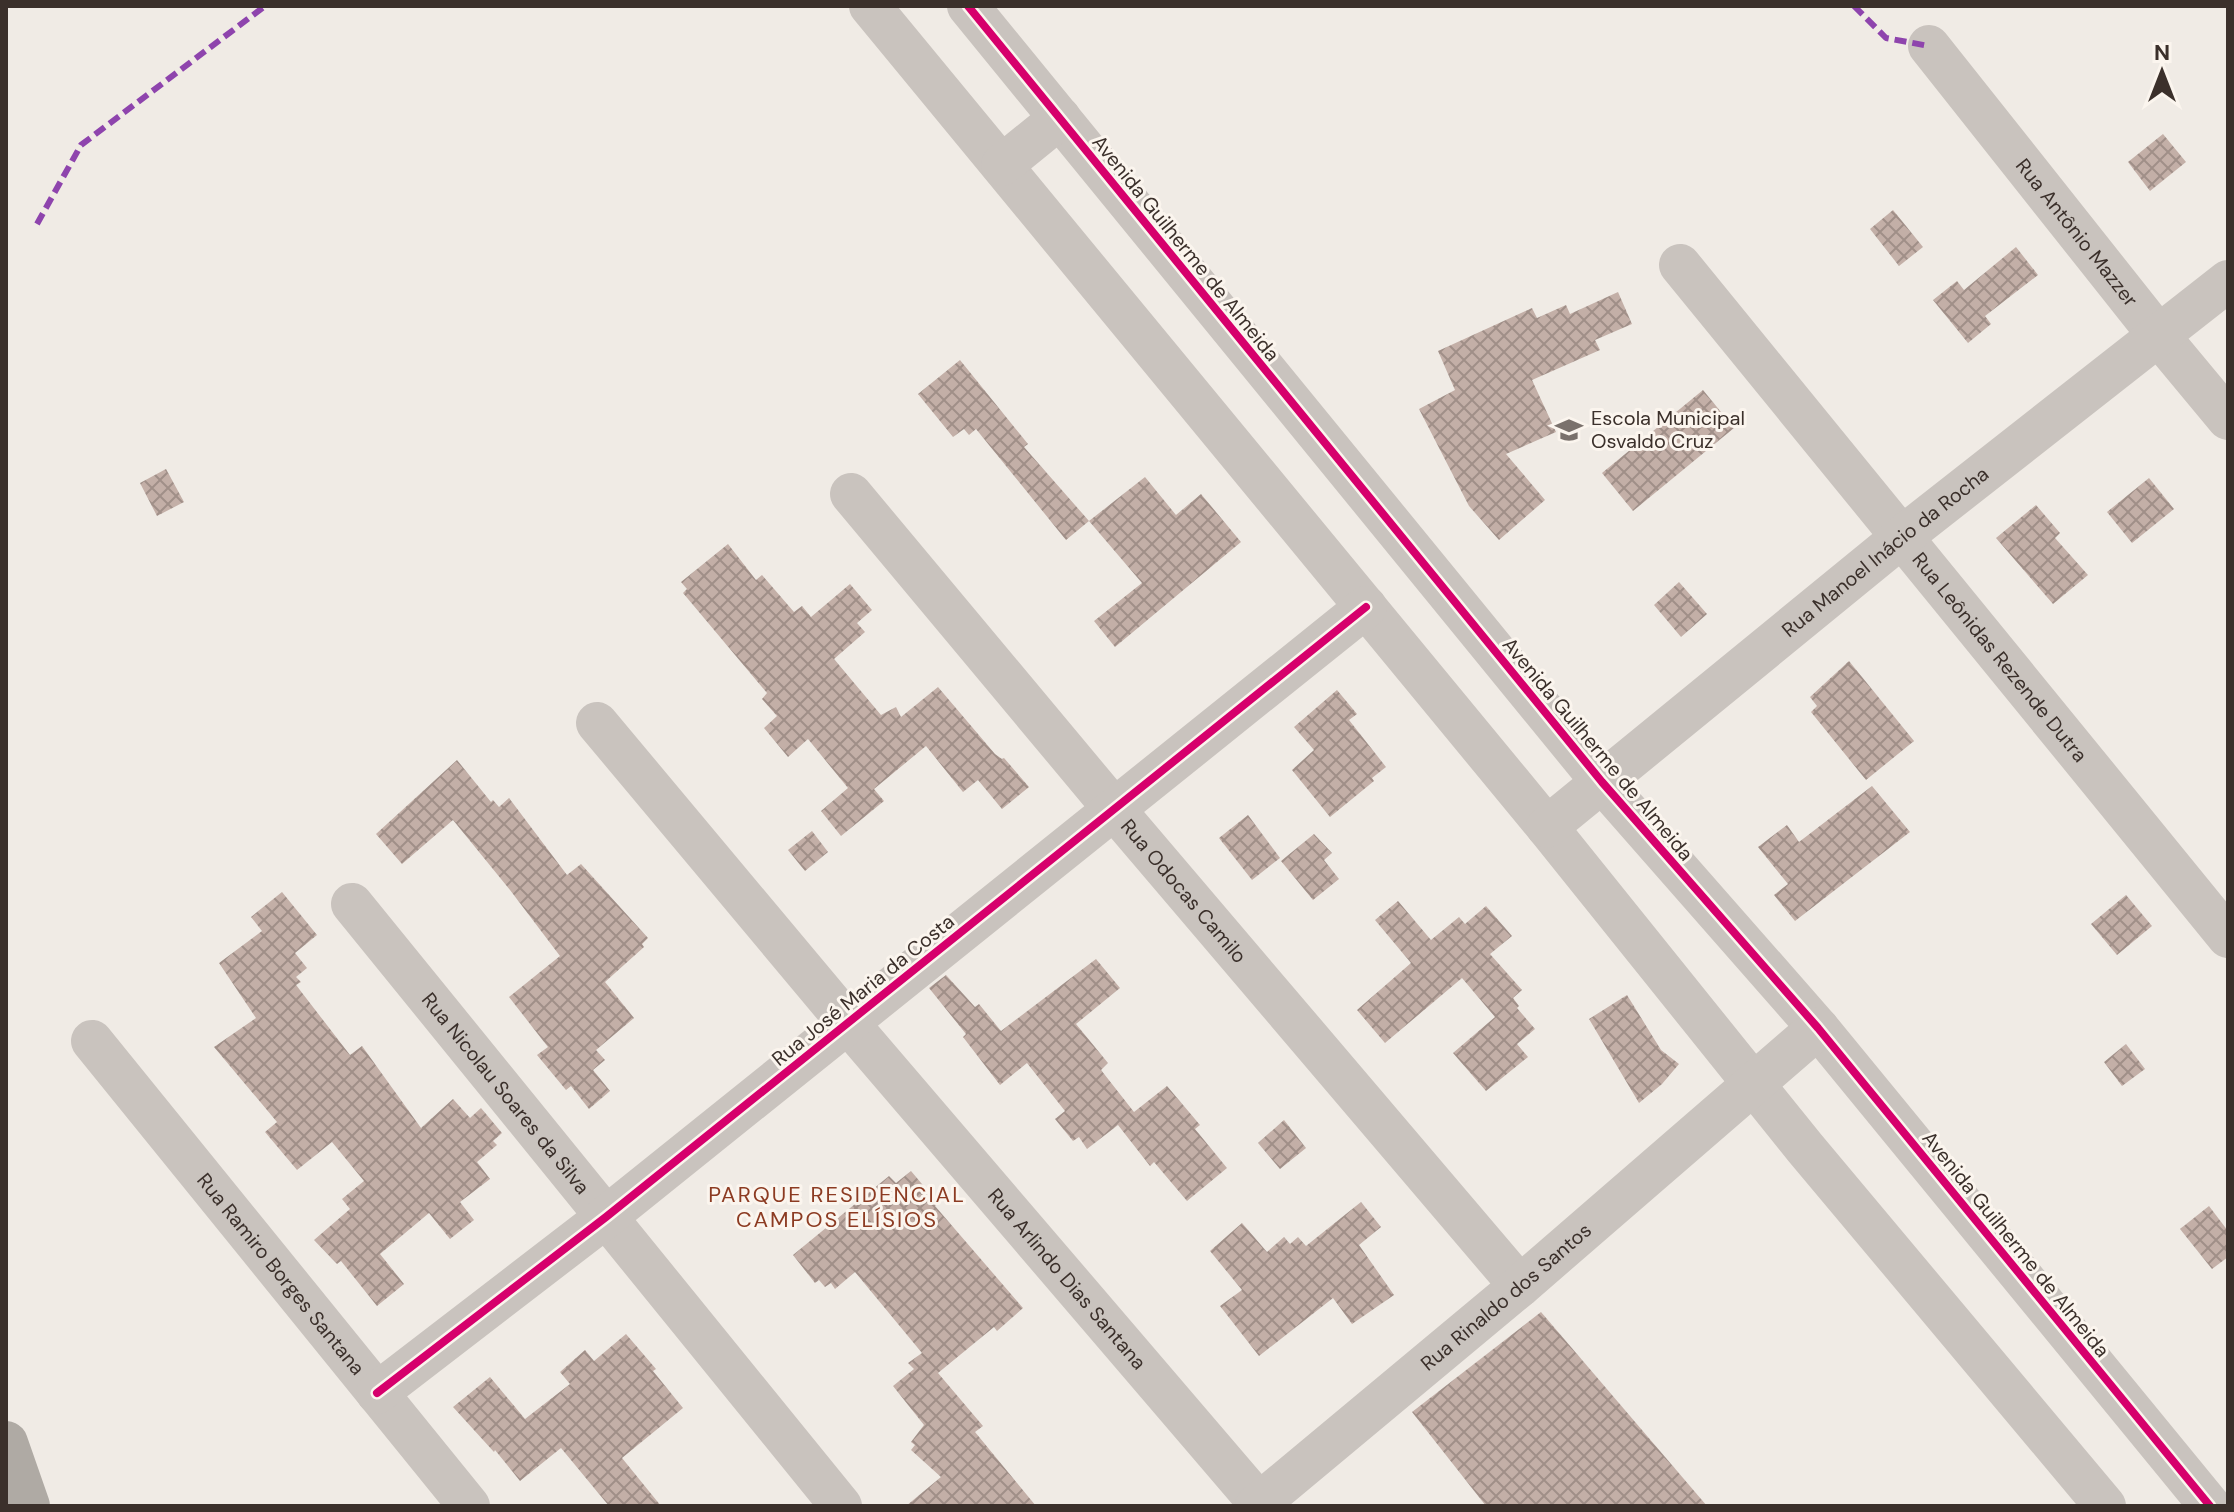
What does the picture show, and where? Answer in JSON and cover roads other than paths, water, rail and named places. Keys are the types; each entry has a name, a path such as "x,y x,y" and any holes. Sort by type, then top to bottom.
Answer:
{"highway":[{"path":"6,1443 28,1506"}],"street":[{"path":"870,6 1547,827 1805,1148 2105,1506"},
{"name":"Avenida Guilherme de Almeida","path":"968,6 1602,782 1818,1028 2210,1506"},
{"name":"Rua Antônio Mazzer","path":"1929,46 2228,419"},
{"path":"1002,165 1060,118"},
{"name":"Rua Leônidas Rezende Dutra","path":"1680,265 2228,937"},
{"name":"Rua Manoel Inácio da Rocha","path":"1547,827 1903,536 2228,281"},
{"name":"Rua Odocas Camilo","path":"851,494 1520,1286"},
{"name":"Rua José Maria da Costa","path":"377,1393 606,1217 1366,607"},
{"name":"Rua Arlindo Dias Santana","path":"597,723 1258,1505"},
{"name":"Rua Nicolau Soares da Silva","path":"352,904 841,1506"},
{"name":"Rua Rinaldo dos Santos","path":"1258,1505 1520,1286 1818,1028"},
{"name":"Rua Ramiro Borges Santana","path":"92,1041 469,1506"}],"place":[{"name":"Escola Municipal Osvaldo Cruz","path":"1569,430"}],"district":[{"name":"PARQUE RESIDENCIAL CAMPOS ELÍSIOS","path":"837,1206"}]}
